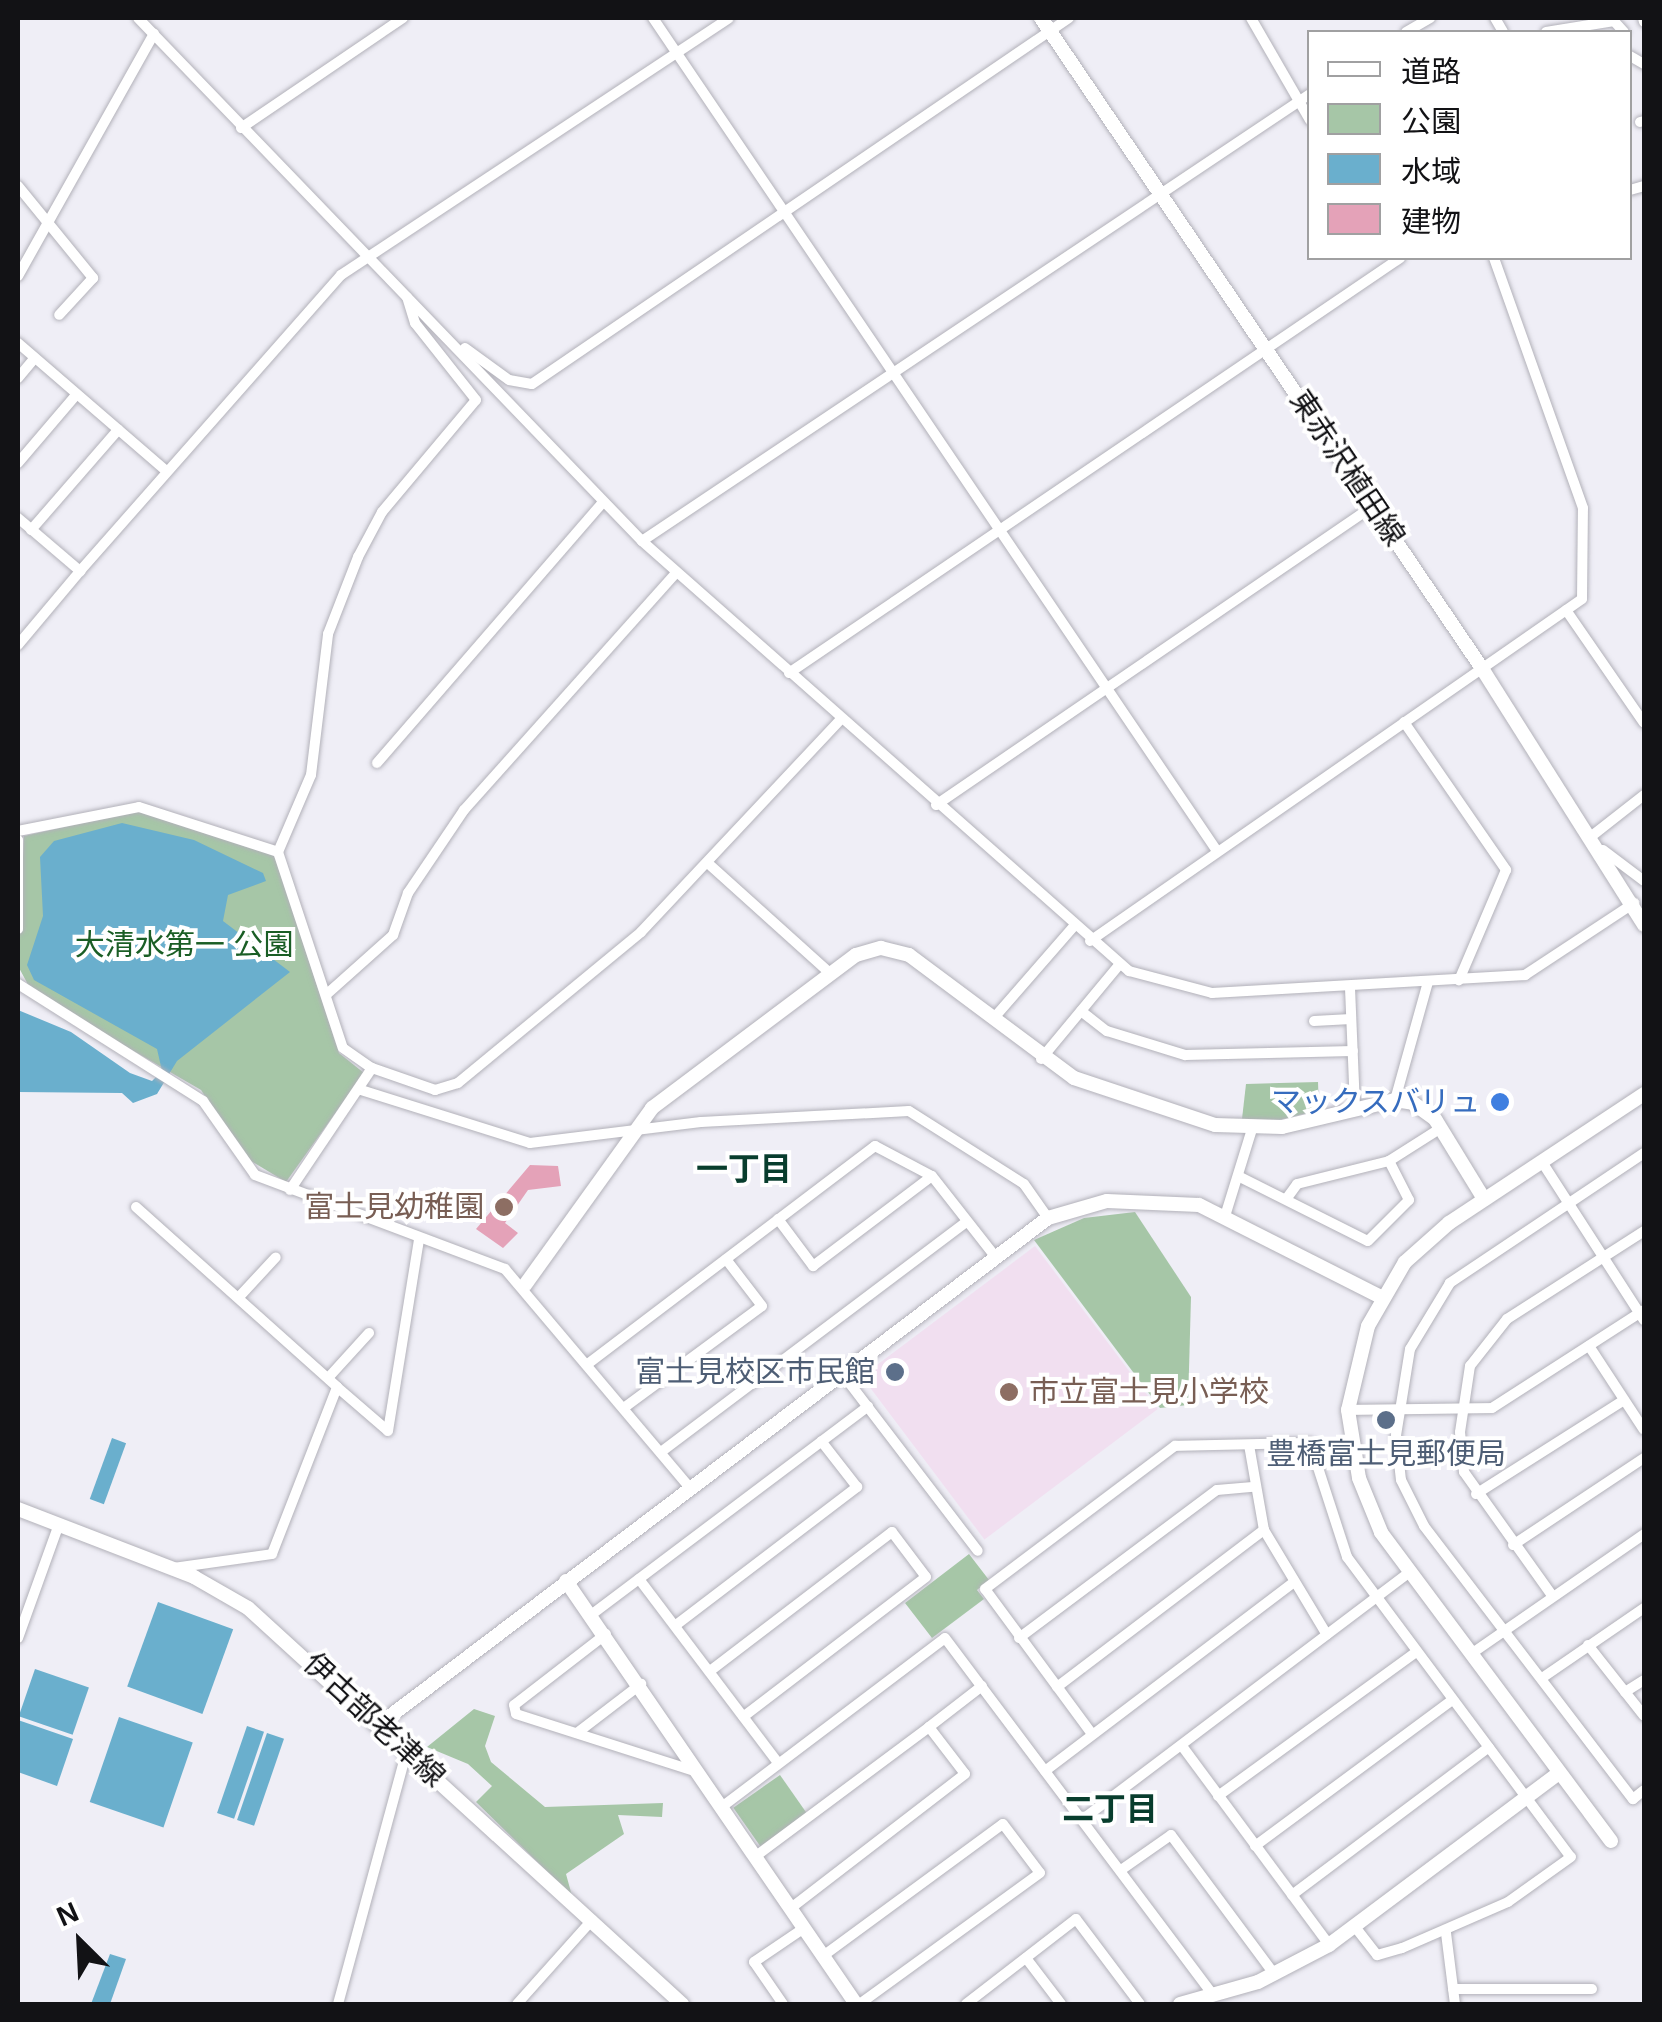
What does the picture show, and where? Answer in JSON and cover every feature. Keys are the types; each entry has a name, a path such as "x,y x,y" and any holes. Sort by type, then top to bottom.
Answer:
{"street":[{"path":"138,18 642,541 1119,965 1190,992 1350,988 1525,975 1634,903"},
{"path":"241,128 402,18"},
{"path":"653,18 1217,851"},
{"path":"18,645 165,470 341,275 729,18"},
{"path":"457,345 509,380 532,384 784,212 1045,24 1069,18"},
{"path":"642,541 1158,190 1304,97 1251,18"},
{"path":"1558,30 1614,21 1622,30"},
{"name":"東赤沢植田線","path":"1045,24 1482,667 1602,850 1644,925"},
{"path":"18,276 154,34"},
{"path":"18,186 93,278 59,315"},
{"path":"788,673 1393,260"},
{"path":"1090,940 1582,599 1583,508 1495,260"},
{"path":"407,297 414,324 476,400 363,544 328,634 312,775 278,852 343,1048 372,1068 434,1090 458,1083 710,866 840,721"},
{"path":"18,344 165,470"},
{"path":"18,378 34,358"},
{"path":"18,464 76,395"},
{"path":"32,530 118,430"},
{"path":"378,763 602,502"},
{"path":"936,806 1374,506"},
{"path":"18,518 80,571"},
{"path":"327,994 393,935 408,893 464,810 676,573"},
{"path":"1566,610 1644,723"},
{"path":"1404,722 1506,870 1458,980"},
{"path":"1593,836 1644,795"},
{"path":"18,831 140,807 278,852"},
{"path":"18,840 18,929"},
{"path":"1602,850 1644,881"},
{"path":"710,866 831,974"},
{"path":"993,1020 1074,926"},
{"path":"526,1284 636,1127 674,1089 869,950 896,949 1041,1059 1111,1092 1252,1129 1394,1100 1422,1107 1440,1128 1484,1199"},
{"path":"1041,1059 1119,965"},
{"path":"1394,1100 1428,982"},
{"path":"18,984 203,1101 255,1175 419,1239 470,1250 526,1284 689,1487"},
{"path":"1350,988 1356,1108"},
{"path":"1081,1011 1107,1031 1185,1054 1353,1051"},
{"path":"1314,1020 1351,1018"},
{"path":"290,1190 361,1090 372,1068"},
{"path":"361,1090 530,1143 636,1127 909,1110 1024,1184 1048,1218"},
{"path":"1611,1841 1408,1574 1369,1509 1348,1410 1358,1352 1380,1297 1425,1242 1644,1094"},
{"path":"1288,1198 1297,1184 1389,1161 1440,1128"},
{"path":"1226,1213 1252,1129"},
{"path":"589,1363 875,1146 932,1176 994,1255"},
{"path":"1644,1152 1468,1266 1442,1292 1410,1349 1397,1409 1400,1480 1412,1507 1633,1800 1644,1790"},
{"path":"1238,1176 1368,1241 1409,1200 1389,1161"},
{"path":"1348,1410 1492,1408 1643,1315 1542,1162"},
{"path":"778,1220 813,1266 932,1176"},
{"path":"380,1723 994,1255 1048,1218 1138,1199 1226,1213 1380,1297"},
{"path":"136,1207 388,1432 419,1239"},
{"path":"661,1452 966,1221"},
{"path":"1551,1594 1476,1494 1460,1450 1462,1409 1484,1343 1644,1231"},
{"path":"239,1297 276,1257"},
{"path":"625,1408 762,1306 726,1259"},
{"path":"173,1568 272,1554 332,1382 369,1333"},
{"path":"1589,1346 1644,1430"},
{"path":"842,1372 978,1551"},
{"path":"1476,1494 1624,1400"},
{"path":"592,1615 868,1406"},
{"path":"676,1625 857,1486 822,1442"},
{"path":"1092,1734 985,1589 1175,1446 1310,1442 1329,1519 1376,1598 1570,1857 1446,1933 1377,1955 1355,1927"},
{"path":"1249,1445 1253,1487 1264,1530 1291,1584 1327,1635"},
{"path":"1513,1545 1644,1458"},
{"path":"1019,1638 1217,1490 1253,1487"},
{"name":"伊古部老津線","path":"18,1509 173,1568 248,1608 380,1723 682,2004"},
{"path":"18,1638 21,1616 59,1524"},
{"path":"1057,1687 1264,1530"},
{"path":"710,1671 892,1532 926,1577 744,1717"},
{"path":"1470,1654 1551,1594 1644,1534"},
{"path":"1083,1819 1408,1574"},
{"path":"639,1579 778,1763"},
{"path":"566,1581 642,1683 804,1928 823,1956 858,2004 1040,1873 1003,1824 823,1956"},
{"path":"1045,1771 1291,1584"},
{"path":"1542,1678 1644,1608"},
{"path":"606,1634 514,1705 516,1714 700,1773"},
{"path":"723,1806 945,1638 1214,1996"},
{"path":"1588,1645 1644,1716"},
{"path":"1218,1796 1416,1652"},
{"path":"1626,1692 1644,1680"},
{"path":"577,1733 642,1683"},
{"path":"756,1856 982,1686"},
{"path":"1255,1846 1452,1700"},
{"path":"791,1908 965,1774 929,1727"},
{"path":"1182,1746 1329,1946"},
{"path":"1292,1895 1489,1748"},
{"path":"338,2004 406,1750"},
{"path":"1180,2004 1275,1975 1329,1946 1558,1773"},
{"path":"1121,1870 1171,1834 1275,1975"},
{"path":"966,2004 1076,1919 1140,2004"},
{"path":"517,2004 592,1920"},
{"path":"782,2004 754,1962 804,1928"},
{"path":"1446,1933 1455,2004"},
{"path":"1026,1958 1061,2004"},
{"path":"1453,1989 1592,1989"}],"shaded area":[{"name":"市立富士見小学校","path":"1035,1246 1158,1409 984,1540 862,1377"}],"green space":[{"name":"大清水第一 公園","path":"140,810 275,856 339,1053 364,1073 286,1182 246,1158 201,1090 32,992 18,966 24,836"},
{"path":"1318,1082 1319,1110 1275,1121 1242,1119 1246,1084"},
{"path":"1135,1212 1191,1297 1188,1405 1160,1408 1034,1240 1084,1218"},
{"path":"969,1554 989,1580 977,1590 984,1599 932,1638 905,1603"},
{"path":"474,1709 495,1716 485,1746 491,1762 545,1807 663,1803 662,1817 618,1815 624,1834 566,1874 572,1896 476,1802 492,1786 468,1764 427,1747"},
{"path":"780,1775 807,1814 760,1846 733,1808"}],"water":[{"path":"122,823 194,840 263,873 266,881 228,895 223,921 290,972 177,1061 157,1094 133,1103 122,1093 18,1092 18,1010 71,1032 130,1073 152,1081 162,1071 157,1049 34,980 27,965 43,916 40,857 54,841"},
{"path":"112,1438 126,1443 104,1504 90,1499"},
{"path":"158,1602 233,1629 202,1714 127,1687"},
{"path":"35,1669 89,1688 73,1735 19,1716"},
{"path":"119,1717 193,1742 163,1827 90,1802"},
{"path":"18,1720 73,1739 57,1786 18,1772"},
{"path":"247,1726 264,1732 234,1819 217,1813"},
{"path":"267,1733 284,1739 254,1826 237,1820"},
{"path":"110,1954 126,1959 110,2004 91,2004"}],"building":[{"name":"富士見幼稚園","path":"530,1165 558,1166 561,1186 528,1190 505,1223 518,1233 503,1248 476,1229"}],"place":[{"name":"マックスバリュ","path":"1500,1102"},
{"name":"富士見幼稚園","path":"504,1207"},
{"name":"富士見校区市民館","path":"895,1372"},
{"name":"市立富士見小学校","path":"1009,1392"},
{"name":"豊橋富士見郵便局","path":"1386,1420"}],"district":[{"name":"一丁目","path":"744,1169"},
{"name":"二丁目","path":"1110,1809"}]}
